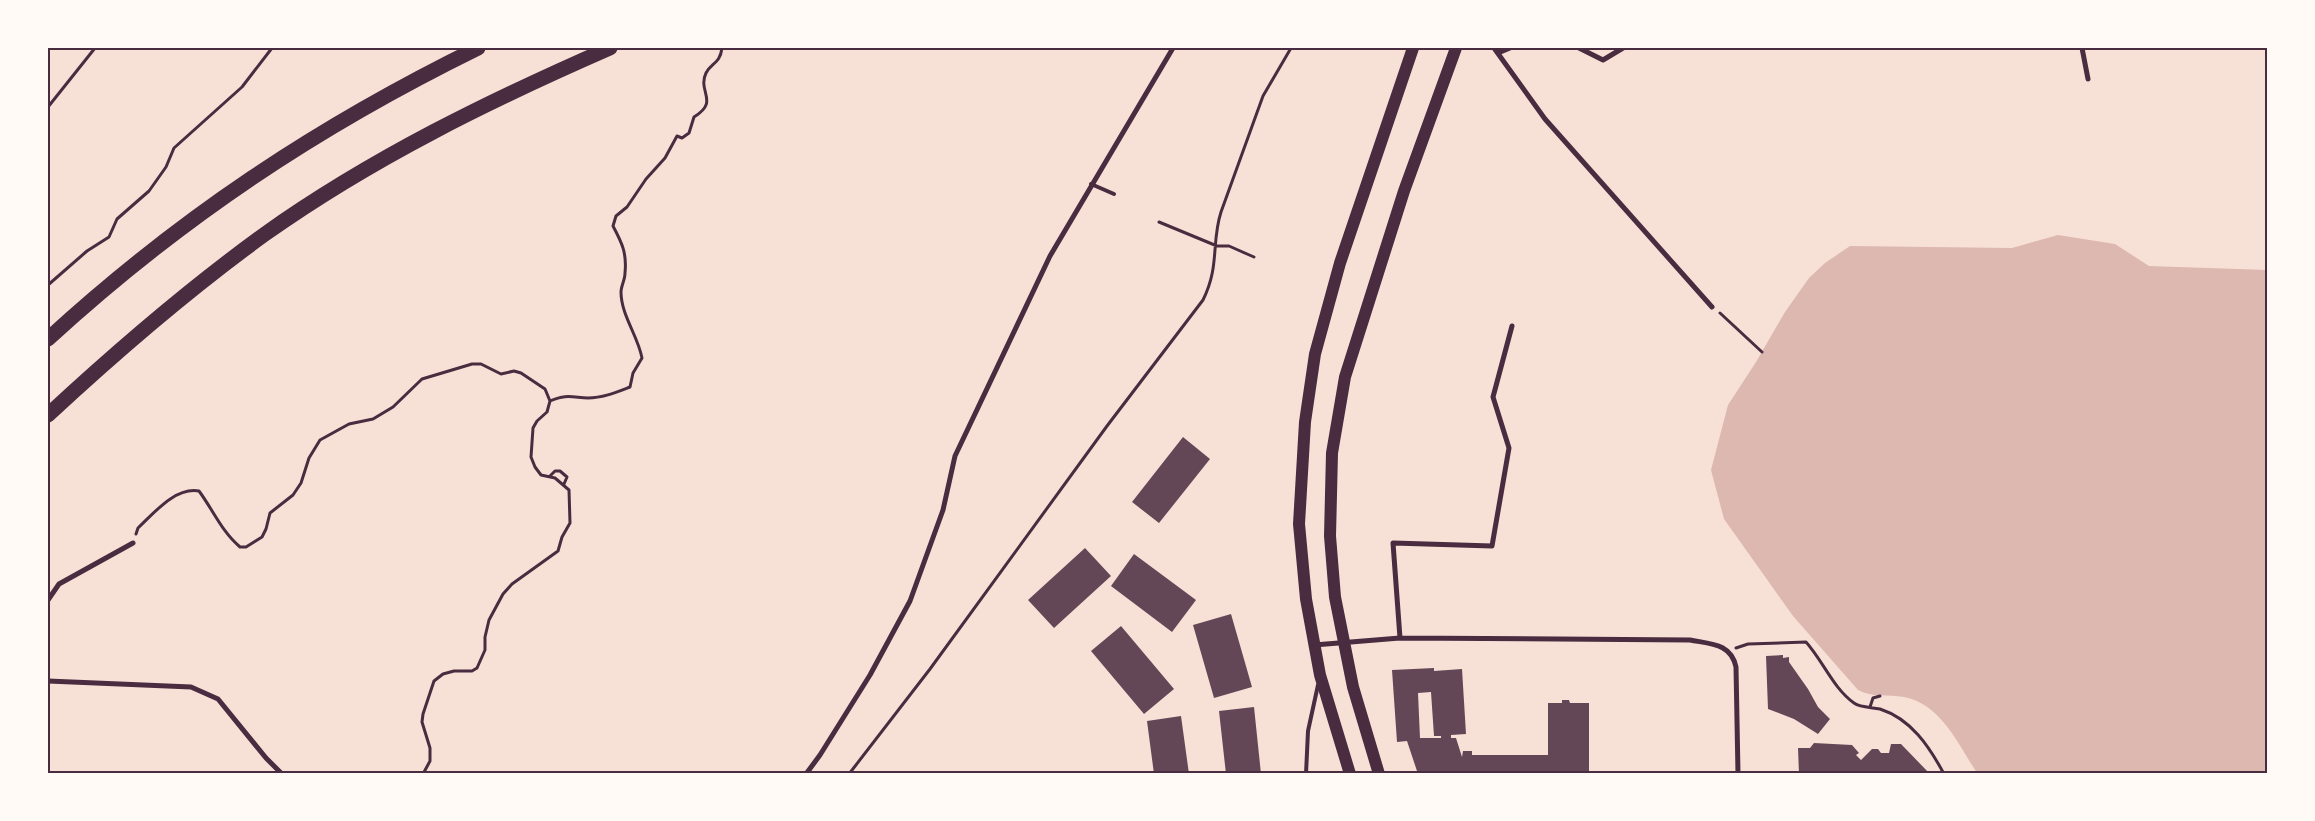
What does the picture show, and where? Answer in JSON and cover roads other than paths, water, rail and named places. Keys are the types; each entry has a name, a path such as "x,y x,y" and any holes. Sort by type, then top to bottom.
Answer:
{"highway":[{"path":"48,340 126,271 257,172 328,127 400,86 478,48"},
{"path":"48,415 127,343 201,283 266,234 332,190 440,128 491,102 610,48"}],"main road":[{"path":"1350,774 1320,675 1306,599 1299,524 1305,422 1315,354 1340,263 1413,48"},
{"path":"1379,774 1353,687 1335,597 1330,536 1332,453 1345,377 1404,191 1456,48"}],"street":[{"path":"806,774 870,675 910,601 943,510 955,456 1050,256 1173,48"},
{"path":"1494,48 1545,119 1712,306"},
{"path":"1498,53 1510,48"},
{"path":"1579,48 1603,60 1622,48"},
{"path":"2082,48 2088,79"},
{"path":"1400,638 1393,543 1492,546 1509,448 1493,397 1512,326"},
{"path":"48,600 59,584 133,543"},
{"path":"1314,645 1400,638 1690,640 1721,646 1729,651 1734,658 1736,667 1738,774"},
{"path":"48,681 191,688 218,699 266,758 282,774"}],"lane":[{"path":"1091,184 1114,194"},
{"path":"1306,774 1308,732 1320,675"}]}
